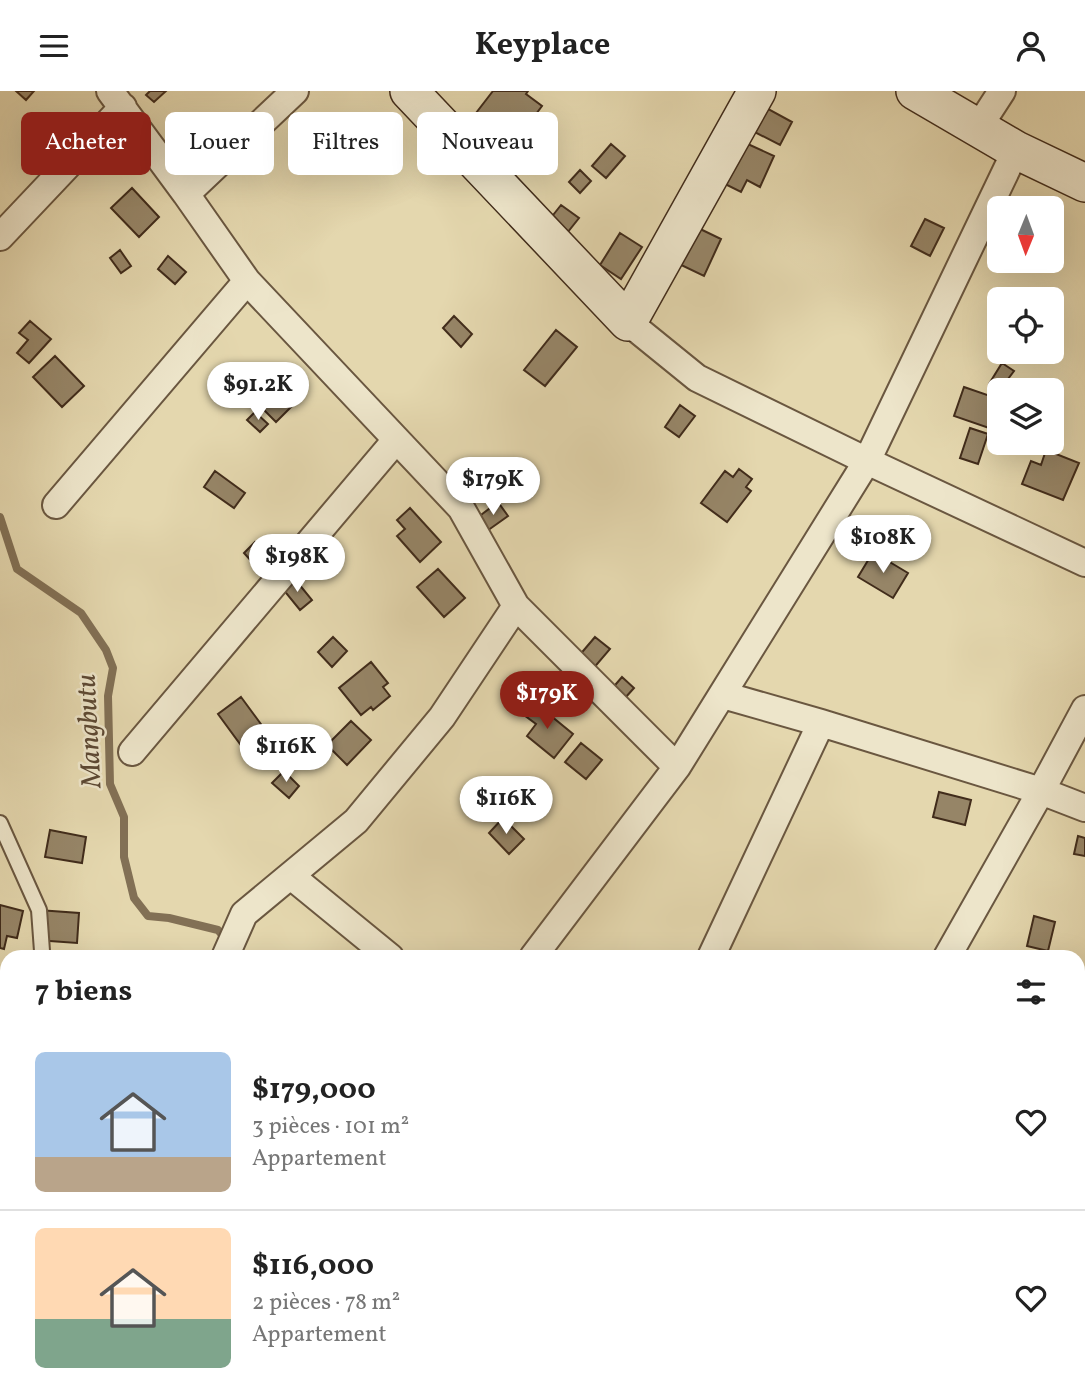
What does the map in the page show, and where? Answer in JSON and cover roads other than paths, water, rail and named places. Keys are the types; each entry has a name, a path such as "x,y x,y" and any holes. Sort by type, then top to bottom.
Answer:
{"street":[{"path":"186,194 295,91"},
{"path":"409,91 628,322 697,378 1085,563"},
{"path":"628,322 757,91"},
{"path":"915,91 1016,150 1085,183"},
{"path":"978,128 1002,91"},
{"path":"0,237 116,99 247,281 461,508 516,606 677,767"},
{"path":"538,950 677,767 867,461 1016,150"},
{"path":"57,505 247,281"},
{"path":"132,752 396,440"},
{"path":"228,950 244,913 356,821 442,717 516,606"},
{"path":"723,695 1041,791 1085,809"},
{"path":"951,950 1085,709"},
{"path":"714,950 821,723"},
{"path":"291,876 381,950"}],"lane":[{"path":"0,823 39,910 42,950"}],"waterway":[{"name":"Mangbutu","path":"0,517 17,569 81,613 106,650 113,668 108,696 110,784 124,817 124,857 134,898 148,916 169,918 218,930 227,941"}]}
